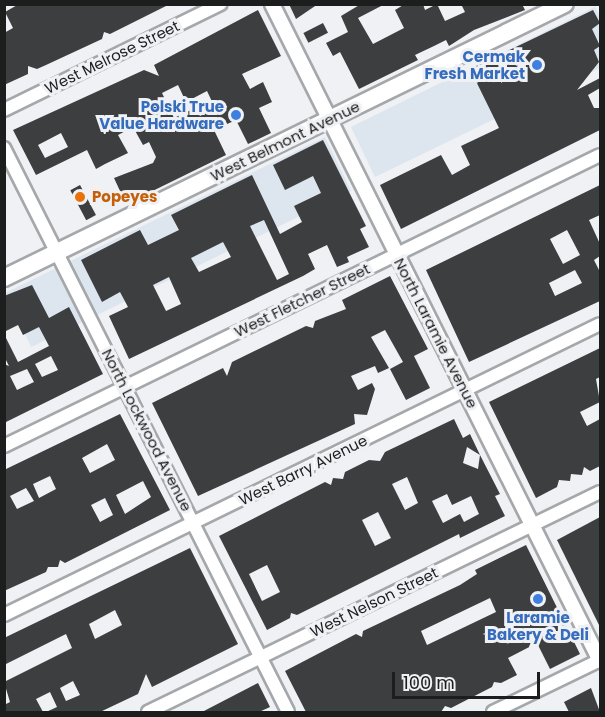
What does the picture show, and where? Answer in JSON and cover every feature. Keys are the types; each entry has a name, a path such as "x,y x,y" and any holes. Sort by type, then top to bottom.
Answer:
{"main road":[{"name":"West Belmont Avenue","path":"4,278 565,4"}],"street":[{"name":"West Melrose Street","path":"4,110 220,4"},
{"name":"North Laramie Avenue","path":"272,4 600,660"},
{"name":"North Lockwood Avenue","path":"4,148 288,712"},
{"name":"West Fletcher Street","path":"4,446 600,155"},
{"name":"West Barry Avenue","path":"4,615 600,324"},
{"name":"West Nelson Street","path":"148,712 600,492"},
{"path":"493,712 600,660"}],"shaded area":[{"path":"595,7 600,17 600,68 375,177 351,127"},
{"path":"325,137 351,191 31,347 5,293"}],"building":[{"path":"19,4 170,4 110,34 104,32 102,39 37,69 28,66 28,74 4,85 4,33 13,28 5,12"},
{"path":"289,4 318,4 296,19"},
{"path":"361,4 385,4 358,18 373,44 404,28 395,10 405,4 423,4 425,10 437,4 445,21 465,12 461,4 522,4 525,10 474,30 449,46 446,40 415,55 418,60 359,89 340,52 333,56 326,43 348,32 341,16"},
{"path":"258,10 281,56 242,74 250,89 263,82 272,102 259,108 271,133 248,144 236,120 214,130 226,155 126,204 114,178 153,163 156,157 149,142 143,145 133,127 118,135 128,153 96,169 87,150 36,175 13,130 144,70 159,76 154,65","holes":["178,85 186,102 207,91 215,108 200,116 195,108 174,118 162,93","61,133 68,147 45,158 38,145"]},
{"path":"593,10 600,23 592,29 600,46 594,50 599,62 577,90 600,78 600,88 588,95 594,108 600,108 600,130 401,229 380,185 441,155 452,175 470,165 461,146 499,128 470,69"},
{"path":"323,23 328,33 308,43 303,33"},
{"path":"323,140 366,226 360,229 369,247 347,257 349,262 337,267 327,245 308,254 315,269 303,276 129,359 109,316 128,307 120,292 102,302 81,260 140,230 148,245 179,230 171,215 252,175 280,234 302,222 294,206 321,193 313,176 285,190 273,165","holes":["264,220 289,274 277,280 250,226","223,242 231,257 199,272 191,258","169,277 181,304 166,311 153,285"]},
{"name":"Popeyes","path":"80,185 96,215 86,220 70,190"},
{"path":"600,185 600,215 589,220 600,244 600,256 594,260 600,272 600,301 469,362 426,270","holes":["567,230 580,255 563,264 550,239","575,270 582,283 555,296 549,283"]},
{"path":"390,276 428,349 414,356 430,388 406,400 390,369 403,362 385,330 371,337 389,368 378,373 375,366 351,376 358,390 372,383 375,389 367,415 354,414 355,424 198,496 152,403 223,368 227,376 232,362 306,326 313,328 315,321 346,309 342,300"},
{"path":"32,285 49,318 69,307 103,374 4,423 4,364 9,366 4,356 4,334 18,362 49,346 39,327 23,335 18,325 4,332 4,296","holes":["51,356 58,370 42,377 35,364","27,369 34,382 17,390 10,376"]},
{"path":"600,348 600,377 596,379 600,402 580,412 587,426 600,419 600,466 590,471 584,467 582,475 571,474 570,481 559,480 557,487 536,498 489,402"},
{"path":"120,414 170,510 65,563 60,560 58,567 48,567 46,572 4,591 4,470","holes":["107,444 115,460 90,473 82,458","50,476 56,489 39,498 33,484","143,481 151,497 125,514 116,495","26,488 34,501 17,509 10,496","105,498 113,515 100,522 91,505"]},
{"path":"454,419 463,438 470,434 500,494 495,496 505,516 460,538 459,534 297,615 291,613 290,618 267,630 219,536 325,482 331,485 333,478 343,479 345,472 369,460 380,461 385,452","holes":["467,447 480,455 478,469 463,463","407,477 418,503 405,510 392,484","447,494 452,505 471,496 479,514 464,522 460,514 443,523 432,501","378,512 391,538 375,546 362,520","267,565 280,592 262,601 249,574"]},
{"path":"600,517 600,627 557,540"},
{"path":"526,545 580,654 550,669 537,643 508,658 517,675 501,683 494,682 492,687 451,708 445,706 441,712 306,712 285,671 356,634 362,637 363,631 460,585 477,574 475,570","holes":["490,598 496,612 427,645 421,631"]},
{"path":"190,548 238,644 152,687 146,674 138,694 100,712 46,712 57,707 50,692 36,699 43,712 4,712 4,705 10,702 4,682 72,648 66,634 4,665 4,638","holes":["115,610 122,625 95,639 89,624","73,681 80,695 66,701 60,688"]},
{"path":"258,683 270,707 259,712 202,712"},
{"path":"591,688 600,712 569,712 564,702"}],"place":[{"name":"Cermak Fresh Market","path":"537,65"},
{"name":"Polski True Value Hardware","path":"236,115"},
{"name":"Popeyes","path":"80,197"},
{"name":"Laramie Bakery & Deli","path":"538,599"}]}
